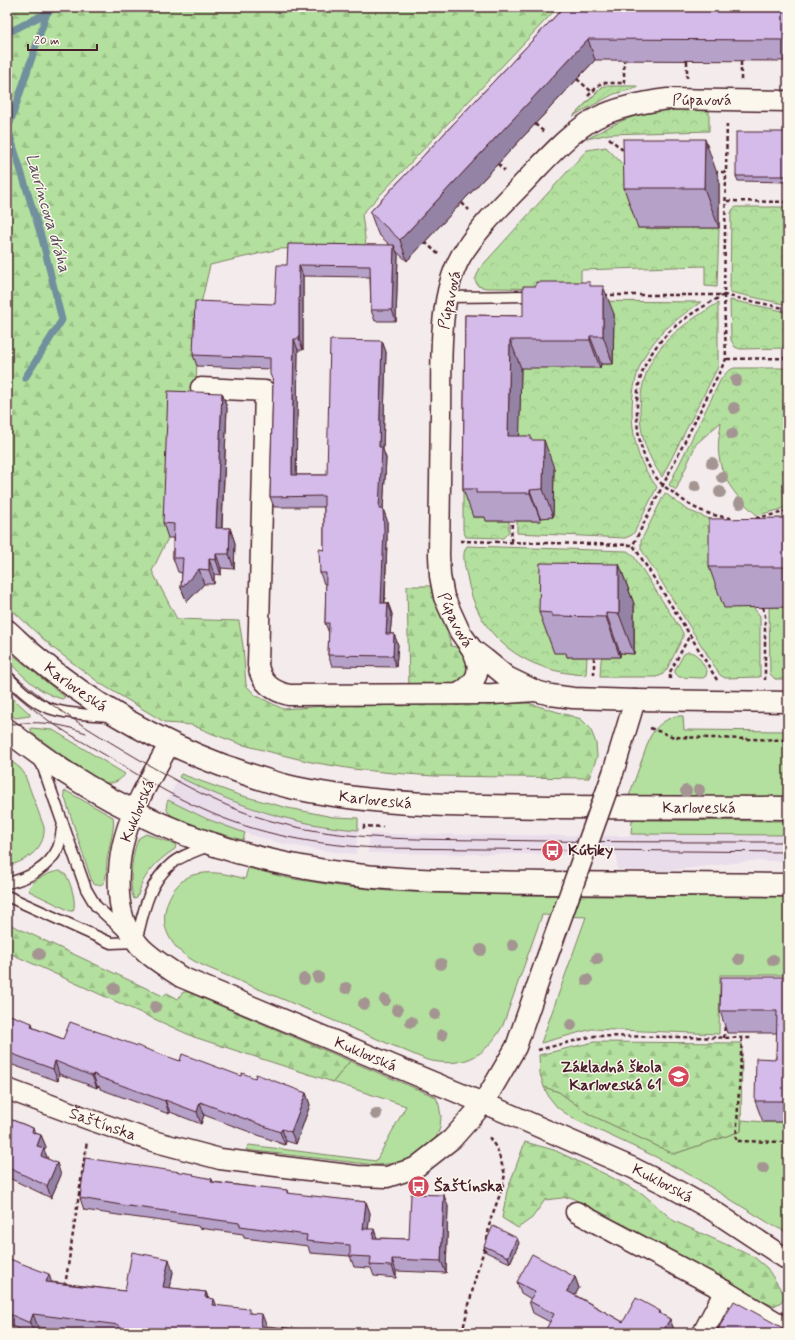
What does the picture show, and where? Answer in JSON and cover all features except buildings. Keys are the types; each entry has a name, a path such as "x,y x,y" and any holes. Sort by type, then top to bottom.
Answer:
{"main road":[{"name":"Karloveská","path":"7,631 38,659 64,679 122,718 170,743 204,758 244,773 294,788 339,796 393,802 467,806 788,808"},
{"path":"7,730 38,754 88,786 134,811 213,844 276,862 356,875 400,879 519,883 788,885"}],"street":[{"name":"Púpavová","path":"788,101 668,99 631,106 595,118 544,161 473,238 461,256 451,277 442,332 439,555 440,576 444,597 460,632 472,649 507,677 536,691 551,696 572,698 788,702"},
{"name":"Púpavová","path":"201,388 265,391 258,665 263,681 274,690 289,695 494,694 536,691"},
{"path":"458,694 474,682 477,675 479,666 472,649"},
{"name":"Šaštínska","path":"7,1089 149,1140 220,1159 357,1176 387,1177 415,1168 452,1139 483,1104 516,1047 613,773 635,700"},
{"name":"Kuklovská","path":"170,743 148,781 134,811 125,836 120,863 119,893 123,918 136,942 156,960 181,977 626,1165 669,1186 712,1210 787,1260"},
{"path":"576,1212 725,1291 787,1328"},
{"path":"703,1333 725,1291"}],"lane":[{"path":"447,297 541,296"},
{"path":"7,676 39,703 46,706 60,711 122,718"},
{"path":"38,754 86,889 96,906 136,942"},
{"path":"7,883 29,876 48,864 58,848 63,824"},
{"path":"136,942 148,896 158,879 170,864 213,844"},
{"path":"7,896 111,944 136,942"}],"path":[{"path":"624,60 624,83"},
{"path":"687,61 687,79"},
{"path":"741,61 741,84"},
{"path":"577,79 592,92"},
{"path":"535,124 543,132"},
{"path":"609,138 626,153"},
{"path":"633,545 726,359 724,237 726,201 726,138"},
{"path":"498,164 506,171"},
{"path":"711,172 726,172"},
{"path":"726,201 788,202"},
{"path":"462,203 468,209"},
{"path":"426,242 435,250"},
{"path":"724,295 696,310 676,326 656,346 645,364 638,387 637,430 644,455 663,485 690,505 716,516 739,519"},
{"path":"602,296 724,295 788,309"},
{"path":"726,359 788,358"},
{"path":"753,519 781,514 788,509"},
{"path":"511,542 512,522"},
{"path":"459,540 633,545"},
{"path":"633,545 718,682"},
{"path":"763,607 765,616 765,682"},
{"path":"670,682 670,672 690,635"},
{"path":"594,657 594,680"},
{"path":"650,728 674,737 788,740"},
{"path":"364,829 364,826 383,826"},
{"path":"724,1038 725,1018"},
{"path":"534,1051 594,1036 752,1038"},
{"path":"742,1038 736,1142 788,1142"},
{"path":"65,1287 91,1120"},
{"path":"462,1333 477,1272 488,1238 490,1221 502,1189 505,1174 497,1150 489,1137"},
{"path":"58,1333 59,1325"}],"shaded area":[{"path":"179,777 222,797 261,812 302,822 358,830 356,854 318,850 284,844 245,833 207,819 168,800"},
{"path":"369,834 630,836 631,834 788,835 788,861 752,861 664,871 617,870 617,855 368,853"}],"green space":[{"path":"7,7 558,7 362,214 366,246 279,249 210,265 199,312 195,406 174,406 168,538 152,571 177,619 239,621 243,646 246,685 255,695 283,709 325,706 528,703 581,719 590,728 596,743 597,757 589,778 434,776 353,769 311,762 240,744 192,725 166,723 101,684 53,648 12,610 7,590"},
{"path":"603,86 637,86 637,88 614,94 573,116"},
{"path":"709,109 709,131 609,134 587,139 610,126 635,116 655,111"},
{"path":"606,147 638,180 638,228 719,228 717,287 705,286 705,266 581,270 581,289 486,288 478,286 475,280 480,268 587,150"},
{"path":"736,207 788,207 788,305 730,292 731,213"},
{"path":"730,300 788,312 788,348 740,349 735,347 731,340"},
{"path":"579,301 701,302 680,317 660,335 649,349 637,374 632,404 634,433 641,461 657,487 632,535 625,538 517,533 517,521 540,521 540,518 553,517 486,517 487,521 509,521 509,532 503,538 466,537 463,530 463,456 473,450 519,450 521,344 600,368 601,364 613,364"},
{"path":"718,303 718,367 662,477 648,453 641,429 640,410 642,390 646,373 663,345 674,333"},
{"path":"734,368 788,368 788,505 779,510 757,515 732,489 724,474 718,452 721,422 696,444 676,490 669,485 721,379 728,371"},
{"path":"665,493 687,510 715,521 784,518 788,516 788,558 753,607 760,616 760,677 725,678 720,675 641,549 641,541"},
{"path":"467,546 627,551 633,555 683,633 683,637 667,669 662,675 656,677 600,677 602,657 620,657 620,653 634,654 634,604 567,653 567,657 587,657 586,675 543,667 524,659 507,648 493,634 481,617 472,598 465,568 464,552"},
{"path":"407,586 435,586 451,646 459,648 462,651 471,667 466,677 454,685 409,687"},
{"path":"769,607 788,607 788,679 775,679 770,674"},
{"path":"7,650 65,697 62,699 46,693 32,683 7,660"},
{"path":"691,652 697,656 707,671 706,676 703,678 679,677 675,673 675,670 684,654"},
{"path":"7,693 30,714 30,716 15,718 7,711"},
{"path":"676,716 683,716 684,730 788,731 788,797 629,796 650,737 661,724"},
{"path":"31,728 53,730 125,774 119,780 109,783 96,779 31,732"},
{"path":"7,758 24,773 44,827 44,835 42,842 33,853 21,861 7,866"},
{"path":"181,774 239,795 288,808 333,817 358,818 358,830 311,824 288,819 222,797 179,777"},
{"path":"66,791 113,817 112,838 104,883 95,885 92,882 64,795 64,792"},
{"path":"168,800 207,819 245,833 243,840 203,828 173,816 167,809"},
{"path":"632,820 788,821 788,835 631,834"},
{"path":"146,834 176,845 175,849 152,868 142,883 137,898 134,899 131,878 134,851 139,838"},
{"path":"248,868 288,878 339,886 389,891 460,894 788,897 788,975 720,975 719,1034 592,1029 541,1043 586,917 542,915 503,1025 489,1046 472,1058 462,1061 452,1063 427,1060 208,968 187,957 176,947 166,931 165,925 165,910 175,888 186,878 193,875 206,873 226,874 245,879"},
{"path":"60,871 66,875 70,884 74,899 73,911 70,911 29,891 32,883 36,880 51,873"},
{"path":"7,923 163,996 167,993 178,999 183,992 188,992 350,1061 333,1082 194,1037 7,952"},
{"path":"594,1042 742,1043 741,1131 674,1154 589,1114 559,1092 544,1087 540,1074 539,1055"},
{"path":"350,1061 436,1097 441,1116 440,1128 435,1140 415,1157 398,1163 376,1165 246,1150 249,1145 376,1161 406,1106 333,1082"},
{"path":"544,1087 559,1092 589,1114 674,1154 741,1131 742,1120 788,1122 788,1233 772,1225 694,1177 656,1157 572,1118 557,1107 549,1097"},
{"path":"525,1142 554,1150 605,1174 643,1194 674,1221 754,1257 767,1268 785,1296 781,1302 774,1306 741,1293 668,1249 570,1197 545,1200 532,1218 518,1228 502,1218 507,1191"}],"waterway":[{"name":"Laurincova dráha","path":"25,378 62,320 42,239 8,129 47,13 54,7"},
{"path":"7,33 47,13"}],"tram line":[{"path":"7,668 49,703 79,723 180,783 238,810 304,829 354,836 405,839 596,842 788,842"},
{"path":"7,687 59,728 167,792 223,818 245,826 288,837 355,847 378,848 788,852"},
{"path":"7,725 17,723 47,723 86,733"}],"place":[{"name":"Kútiky","path":"553,850"},
{"name":"Základná škola Karloveská 61","path":"678,1076"},
{"name":"Šaštínska","path":"419,1186"}]}
